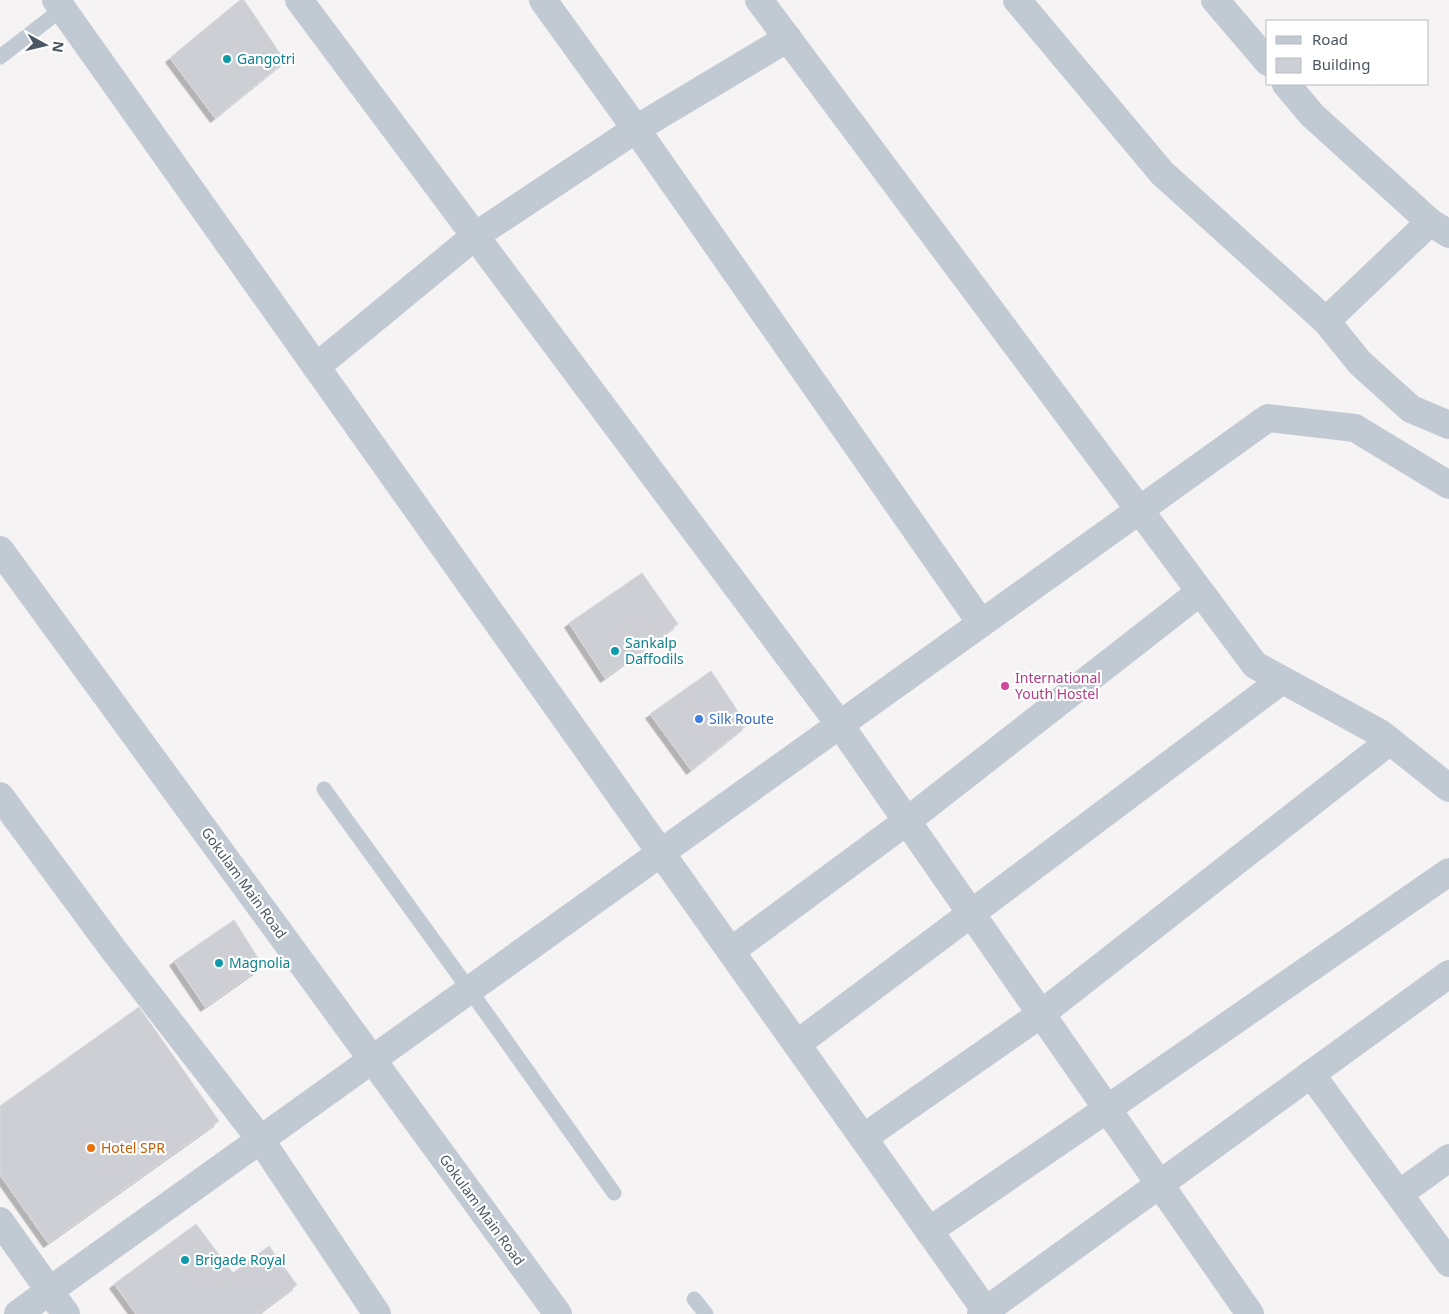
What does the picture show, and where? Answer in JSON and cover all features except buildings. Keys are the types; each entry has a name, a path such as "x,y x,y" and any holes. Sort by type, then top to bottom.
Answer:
{"street":[{"path":"299,0 840,725 1250,1314"},
{"path":"543,0 636,129 981,623"},
{"path":"759,0 1255,665 1380,733 1449,788"},
{"path":"1017,0 1162,173 1326,321 1360,363 1411,409 1449,425"},
{"path":"1215,0 1266,60"},
{"path":"59,4 797,1044 985,1313 1449,974"},
{"path":"316,367 475,236 636,129 788,38"},
{"path":"1287,85 1312,115 1439,228 1326,321"},
{"path":"18,1314 1268,418 1355,428 1449,485"},
{"name":"Gokulam Main Road","path":"0,550 558,1314"},
{"path":"731,952 907,821 1200,592"},
{"path":"797,1044 1282,680"},
{"path":"863,1138 1041,1014 1390,741"},
{"path":"0,796 113,950 260,1139 378,1314"},
{"path":"929,1231 1449,872"},
{"path":"1311,1074 1449,1263"},
{"path":"1399,1194 1449,1158"},
{"path":"0,1220 66,1314"}],"lane":[{"path":"0,57 59,4"},
{"path":"324,789 614,1193"},
{"path":"694,1299 706,1314"}],"place":[{"name":"Gangotri","path":"227,59"},
{"name":"Sankalp Daffodils","path":"615,651"},
{"name":"International Youth Hostel","path":"1005,686"},
{"name":"Silk Route","path":"699,719"},
{"name":"Magnolia","path":"219,963"},
{"name":"Hotel SPR","path":"91,1148"},
{"name":"Brigade Royal","path":"185,1260"}]}
